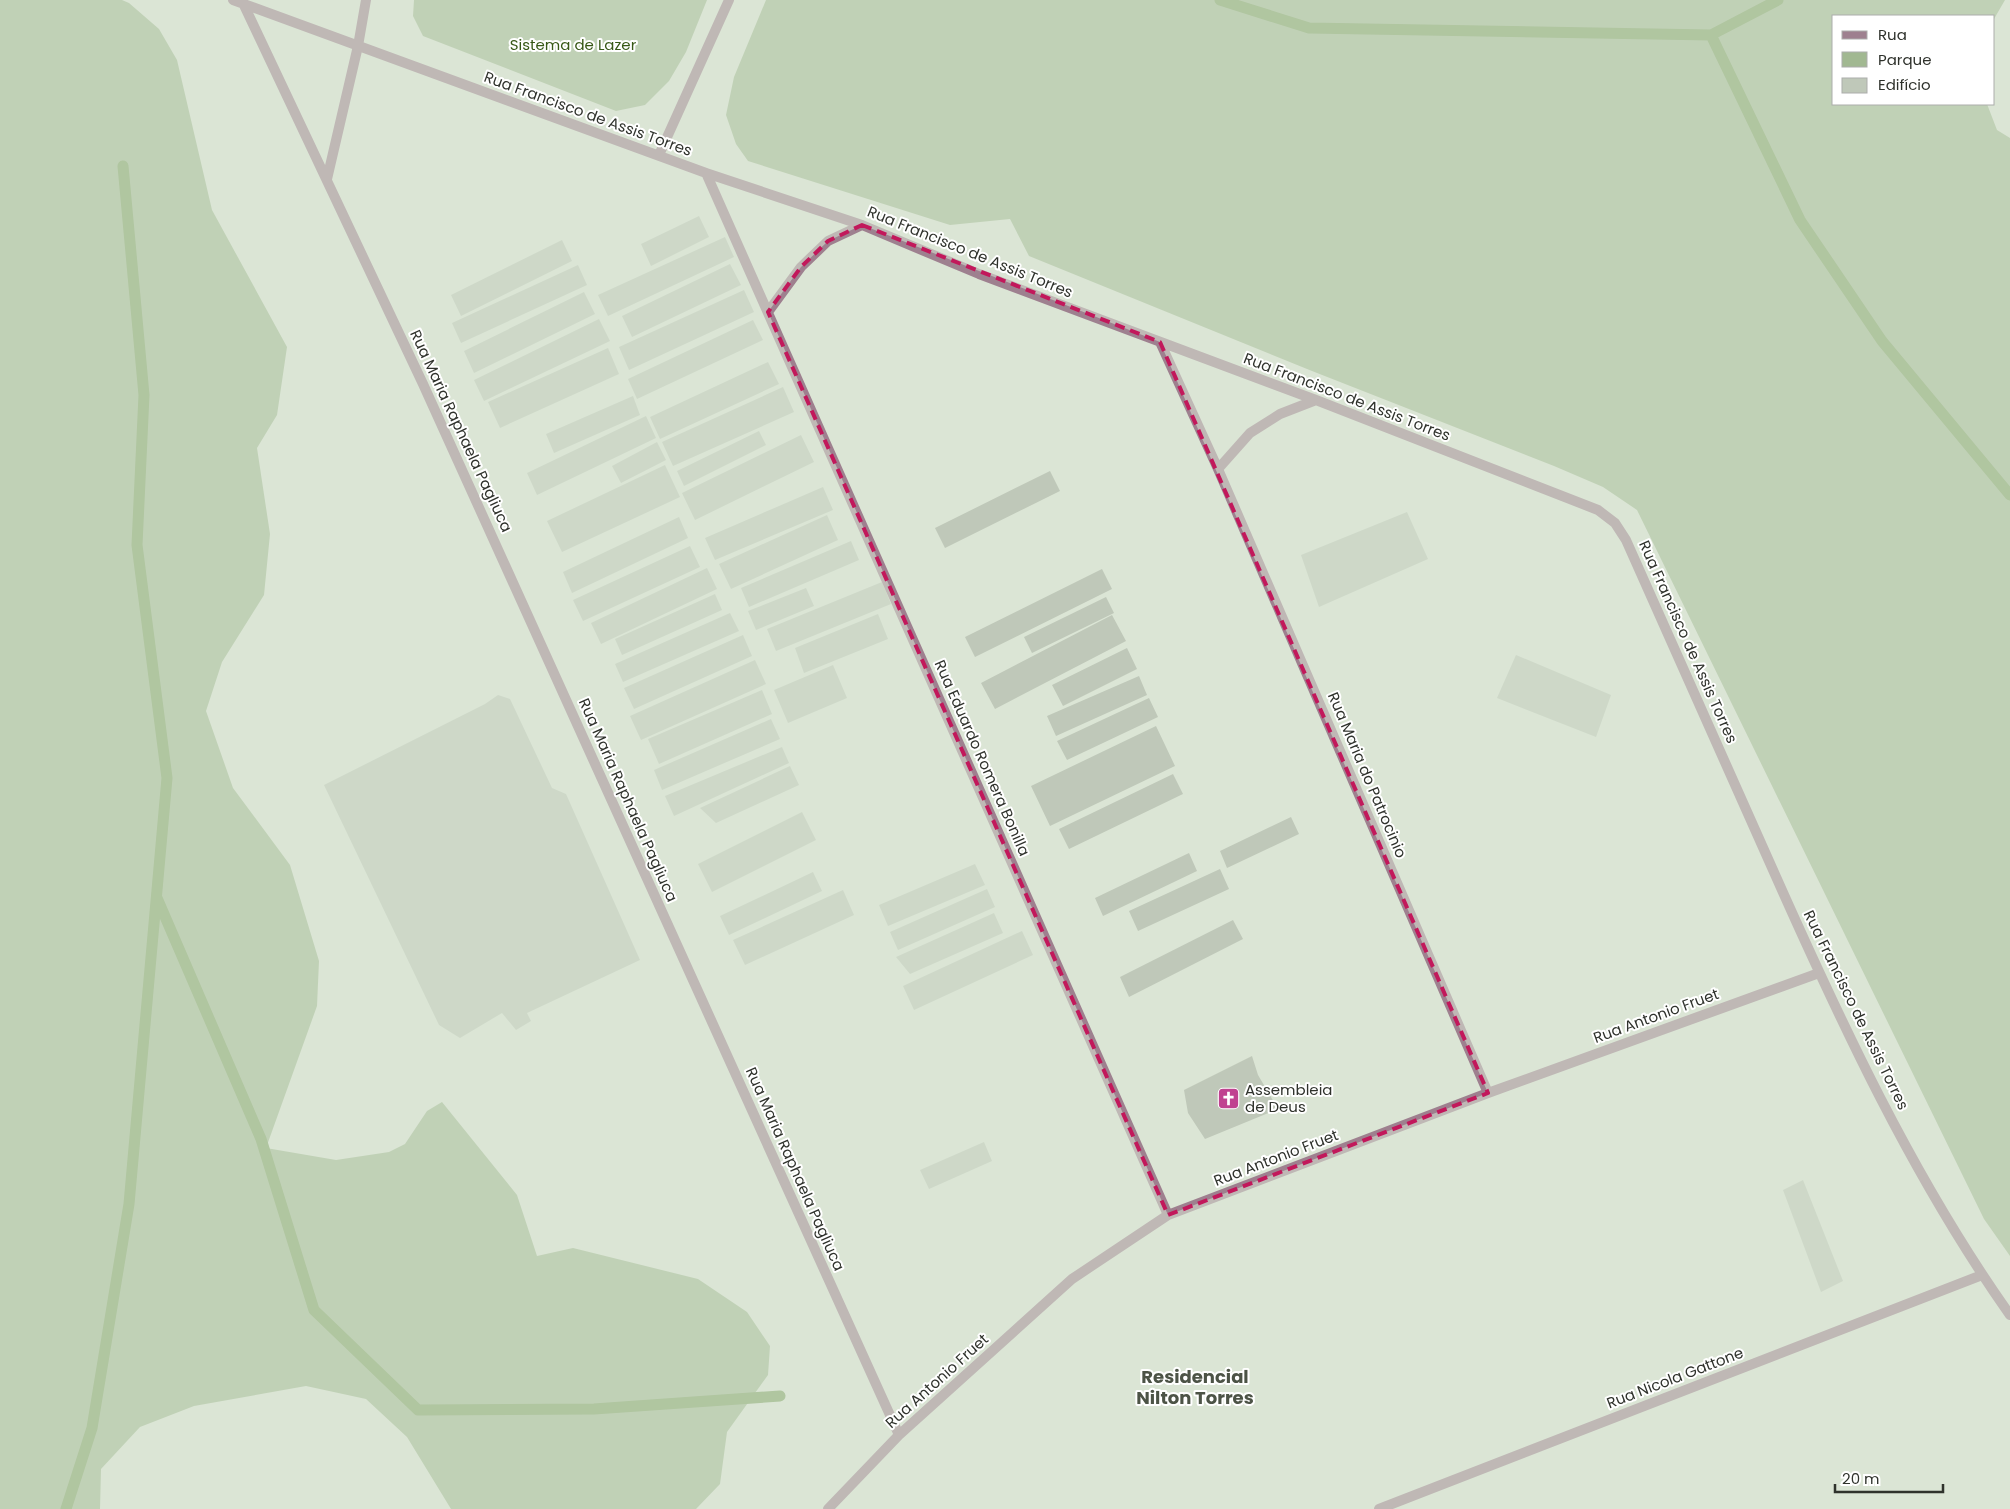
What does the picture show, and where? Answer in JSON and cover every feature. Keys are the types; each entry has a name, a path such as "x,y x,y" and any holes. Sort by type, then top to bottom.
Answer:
{"street":[{"path":"327,179 358,46 366,0"},
{"path":"659,155 729,0"},
{"name":"Rua Francisco de Assis Torres","path":"238,2 706,173 862,225 978,274 1316,400 1598,510 1615,523 1630,549 1819,973 1906,1148 1982,1275 2010,1314"},
{"name":"Rua Maria Raphaela Pagliuca","path":"238,2 327,179 423,384 899,1435"},
{"name":"Rua Eduardo Romera Bonilla","path":"706,173 1168,1215"},
{"path":"768,312 801,267 828,241 862,225"},
{"name":"Rua Maria do Patrocinio","path":"1160,342 1218,469 1488,1093"},
{"path":"1218,469 1250,433 1280,414 1316,400"},
{"name":"Rua Antonio Fruet","path":"828,1509 899,1435 1072,1279 1168,1215 1488,1093 1819,973"},
{"name":"Rua Nicola Gattone","path":"1379,1509 1982,1275"}],"highlighted area":[{"path":"862,225 1160,342 1488,1093 1168,1215 768,312 801,267 828,241"}],"green space":[{"path":"0,0 122,0 129,3 159,29 177,60 212,210 287,347 277,415 257,448 270,534 264,595 222,662 206,711 233,788 290,865 319,961 317,1006 266,1148 336,1160 389,1152 405,1144 427,1111 442,1102 517,1195 537,1256 573,1248 698,1279 747,1312 770,1346 768,1375 727,1432 720,1484 696,1509 451,1509 407,1437 366,1399 306,1386 194,1406 140,1427 101,1469 100,1509 0,1509"},
{"name":"Sistema de Lazer","path":"414,0 707,0 686,52 669,81 645,105 616,111 423,36 413,16"},
{"path":"766,0 2005,0 1995,17 1995,15 1832,15 1832,105 1987,105 1997,130 2010,138 2010,1256 1984,1219 1637,510 1603,487 1554,466 1312,371 1029,256 1010,219 950,225 748,161 736,144 726,115 734,77"}],"building":[{"path":"699,216 709,237 651,266 641,244"},
{"path":"725,237 734,257 608,316 598,295"},
{"path":"562,240 572,261 461,316 451,295"},
{"path":"730,264 741,285 632,337 622,316"},
{"path":"578,265 587,285 461,343 452,323"},
{"path":"744,290 754,312 629,370 619,347"},
{"path":"584,292 595,314 474,373 464,351"},
{"path":"599,319 610,341 484,401 474,380"},
{"path":"753,320 763,340 637,399 628,379"},
{"path":"608,348 619,374 500,428 488,402"},
{"path":"768,362 779,384 660,439 650,417"},
{"path":"783,387 794,412 673,466 662,442"},
{"path":"633,396 640,415 554,453 546,434"},
{"path":"646,416 656,438 537,495 527,473"},
{"path":"759,431 766,445 684,486 677,471"},
{"path":"801,435 814,462 695,520 682,493"},
{"path":"657,442 666,460 621,483 612,466"},
{"path":"665,465 680,497 562,552 547,521"},
{"path":"1050,471 1060,491 945,548 935,528"},
{"path":"823,487 833,510 715,560 705,538"},
{"path":"1407,512 1428,559 1319,607 1301,555"},
{"path":"827,515 838,540 731,589 719,564"},
{"path":"679,517 688,538 572,593 563,572"},
{"path":"851,541 859,560 749,607 741,588"},
{"path":"690,546 700,567 583,621 573,600"},
{"path":"707,568 717,589 601,644 591,623"},
{"path":"1102,569 1112,589 975,657 965,637"},
{"path":"882,582 891,604 776,651 767,629"},
{"path":"806,588 814,606 756,630 748,611"},
{"path":"715,594 722,610 622,655 615,639"},
{"path":"1106,597 1114,613 1032,653 1024,637"},
{"path":"730,613 739,631 623,682 615,664"},
{"path":"878,614 888,639 804,673 795,648"},
{"path":"1112,615 1126,641 995,709 981,683"},
{"path":"743,635 752,656 634,709 624,688"},
{"path":"1127,648 1137,669 1063,706 1052,685"},
{"path":"1516,655 1611,695 1596,737 1497,698"},
{"path":"755,660 766,684 641,740 630,716"},
{"path":"833,665 847,698 788,723 774,690"},
{"path":"1139,676 1147,695 1056,736 1047,716"},
{"path":"762,690 772,714 659,764 648,739"},
{"path":"498,695 510,699 552,788 566,794 640,960 527,1013 531,1021 516,1030 502,1013 460,1038 439,1025 324,785 485,704"},
{"path":"1149,698 1158,717 1067,760 1057,741"},
{"path":"771,719 780,739 662,790 654,770"},
{"path":"1156,726 1175,766 1050,826 1031,786"},
{"path":"782,747 789,763 674,816 665,796"},
{"path":"790,766 799,785 716,823 700,808"},
{"path":"1173,774 1183,794 1069,849 1059,829"},
{"path":"802,812 816,840 712,892 698,864"},
{"path":"1291,817 1299,834 1227,868 1220,851"},
{"path":"1189,853 1197,871 1103,916 1095,898"},
{"path":"975,864 985,885 888,926 879,905"},
{"path":"1220,869 1229,889 1138,931 1129,911"},
{"path":"813,872 822,891 729,935 720,916"},
{"path":"987,889 995,907 898,950 890,932"},
{"path":"843,890 854,915 745,965 733,940"},
{"path":"994,913 1003,933 910,974 896,957"},
{"path":"1233,920 1243,939 1129,997 1120,977"},
{"path":"1022,931 1033,955 914,1010 903,986"},
{"name":"Assembleia de Deus","path":"1252,1056 1258,1075 1278,1109 1205,1139 1188,1113 1184,1090"},
{"path":"984,1142 992,1161 929,1189 920,1170"},
{"path":"1803,1180 1843,1281 1821,1292 1783,1190"}],"waterway":[{"path":"1220,0 1309,28 1711,35 1778,0"},
{"path":"1711,35 1800,220 1882,341 2010,495"},
{"path":"66,1509 92,1428 129,1204 167,778 137,545 144,395 123,166"},
{"path":"157,898 261,1139 314,1310 418,1410 594,1409 780,1396"}],"place":[{"name":"Assembleia de Deus","path":"1229,1099"}],"district":[{"name":"Residencial Nilton Torres","path":"1195,1387"}]}
